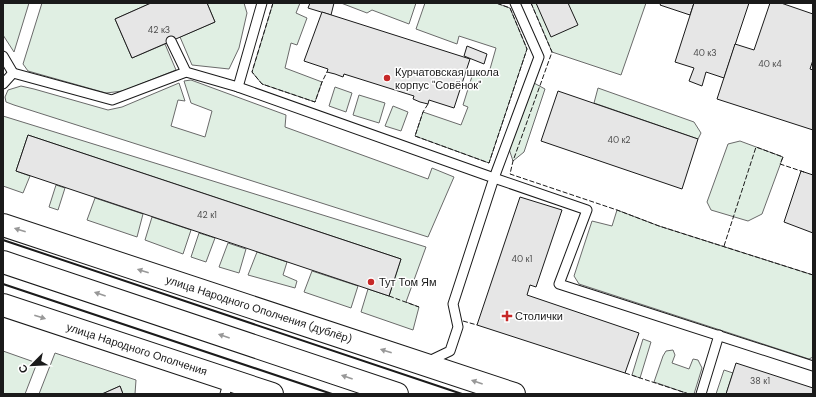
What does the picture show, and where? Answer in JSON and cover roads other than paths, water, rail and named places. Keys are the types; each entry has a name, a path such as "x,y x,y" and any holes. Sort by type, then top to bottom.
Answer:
{"main road":[{"name":"улица Народного Ополчения (дублёр)","path":"3,224 514,394"},
{"path":"3,262 397,394"},
{"name":"улица Народного Ополчения","path":"3,305 227,387 272,394"}],"lane":[{"path":"238,87 262,3"},
{"path":"424,363 450,351 458,327 453,304 494,178 539,57 514,3"},
{"path":"171,41 186,72"},
{"path":"3,56 13,73 112,100 186,72 238,87 587,210 559,284 813,366"},
{"path":"3,84 13,73"},
{"path":"701,394 719,335"}],"place":[{"name":"Курчатовская школа корпус \"Совёнок\"","path":"387,78"},
{"name":"Тут Том Ям","path":"371,282"},
{"name":"Столички","path":"507,316"}]}
